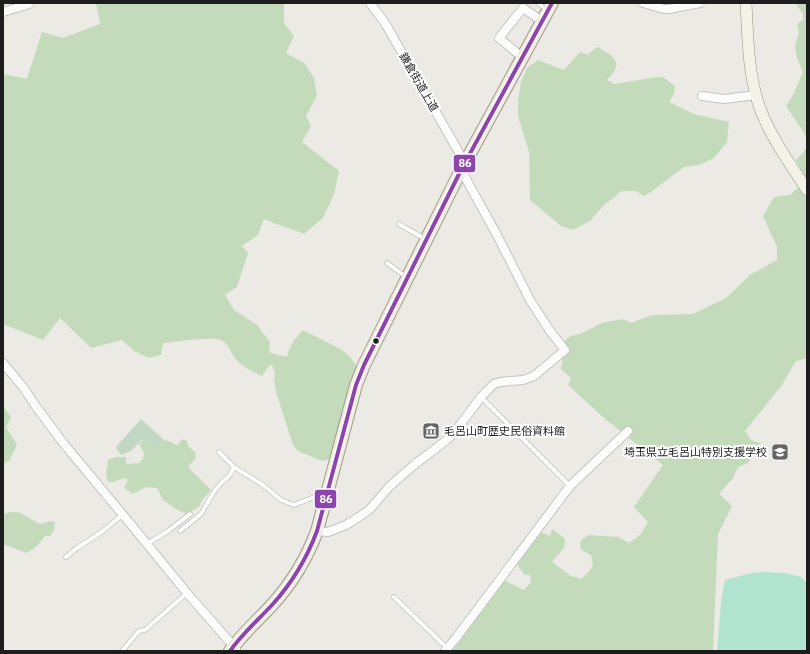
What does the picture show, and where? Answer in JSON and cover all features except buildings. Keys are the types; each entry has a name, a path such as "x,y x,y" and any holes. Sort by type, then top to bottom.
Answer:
{"main road":[{"path":"234,649 289,584 312,544 317,531 356,385 364,365 463,167 542,21 546,5"}],"street":[{"name":"鎌倉街道上道","path":"370,3 385,23 463,167 530,300 550,331 565,350 534,376 523,380 494,384 480,397"},
{"path":"643,3 664,9 700,3"},
{"path":"746,3 750,62 756,95 761,111 774,138 807,190"},
{"path":"3,12 29,4"},
{"path":"522,57 499,38 523,8 542,21"},
{"path":"702,96 724,99 756,95"},
{"path":"3,363 16,378 64,444 234,649"},
{"path":"317,531 328,532 346,525 370,509 390,486 414,465 448,439 480,397"},
{"path":"446,650 570,486 628,431"}],"lane":[{"path":"399,224 426,240"},
{"path":"388,263 407,278"},
{"path":"480,397 570,486"},
{"path":"219,452 234,467 263,485 281,500 294,505 316,496 326,498"},
{"path":"180,531 201,514 215,490 230,475 234,467"},
{"path":"66,557 103,531 123,514"},
{"path":"147,544 168,531 190,514"},
{"path":"122,651 139,631 145,630 187,593"},
{"path":"394,597 446,650"}],"green space":[{"path":"96,3 284,3 284,23 294,36 286,53 304,63 314,78 317,96 306,116 311,126 302,142 339,171 334,194 323,218 304,234 264,219 258,235 242,246 248,253 237,287 225,295 234,310 257,325 270,342 269,352 287,357 293,342 303,330 342,350 356,365 332,457 327,460 322,461 298,451 293,445 276,392 274,380 275,373 272,365 269,366 262,376 246,368 240,363 234,357 227,345 221,340 202,339 163,343 161,355 149,358 134,351 122,340 91,348 60,318 43,340 3,324 3,74 27,79 42,32 63,38 100,24"},
{"path":"796,3 807,3 807,138 786,106 794,94 803,72 797,58 795,45 799,33 797,24 803,20 803,13"},
{"path":"598,47 612,56 616,62 615,70 607,80 614,84 663,77 675,86 674,94 669,102 694,114 729,122 727,142 714,158 699,165 684,167 644,196 636,191 622,191 603,206 590,221 573,230 561,226 530,200 529,152 518,116 518,100 521,82 527,68 538,60 564,70 580,52 588,55"},
{"path":"807,145 807,358 795,362 782,385 745,431 751,440 760,443 748,463 738,467 733,478 719,494 732,506 718,534 713,651 452,651 504,580 524,590 531,582 530,575 525,575 517,563 541,532 550,536 552,529 565,539 564,548 552,562 571,576 581,579 589,572 593,565 591,555 581,550 580,542 588,535 618,537 629,543 641,534 648,522 634,507 663,465 605,419 568,385 571,378 561,369 563,357 569,351 564,341 571,336 580,334 602,323 622,319 631,323 652,315 693,314 726,298 750,275 777,260 777,247 763,216 774,197 790,195 806,180 796,160 805,150"},
{"path":"3,406 11,417 6,427 17,445 9,461 3,463"},
{"path":"141,419 164,440 156,447 147,439 145,441 143,439 131,451 121,455 116,447"},
{"path":"147,437 155,445 166,440 177,445 183,439 187,441 188,446 196,453 195,459 188,467 211,490 202,500 199,507 186,514 163,500 157,488 146,487 133,494 124,488 128,480 125,478 108,482 106,473 108,460 115,457 126,457 126,464 139,463 143,459 144,453 139,444"},
{"path":"9,512 21,513 38,523 45,523 49,521 55,522 54,530 50,536 45,536 27,553 3,544 3,515"},
{"path":"752,573 785,573 801,577 807,583 807,651 717,651 721,602 725,580"}],"transit line":[{"name":"86","path":"230,651 279,597 298,570 308,551 317,531 356,385 364,365 461,170 552,3"}],"place":[{"name":"毛呂山町歴史民俗資料館","path":"431,431"},
{"name":"埼玉県立毛呂山特別支援学校","path":"780,452"}]}
